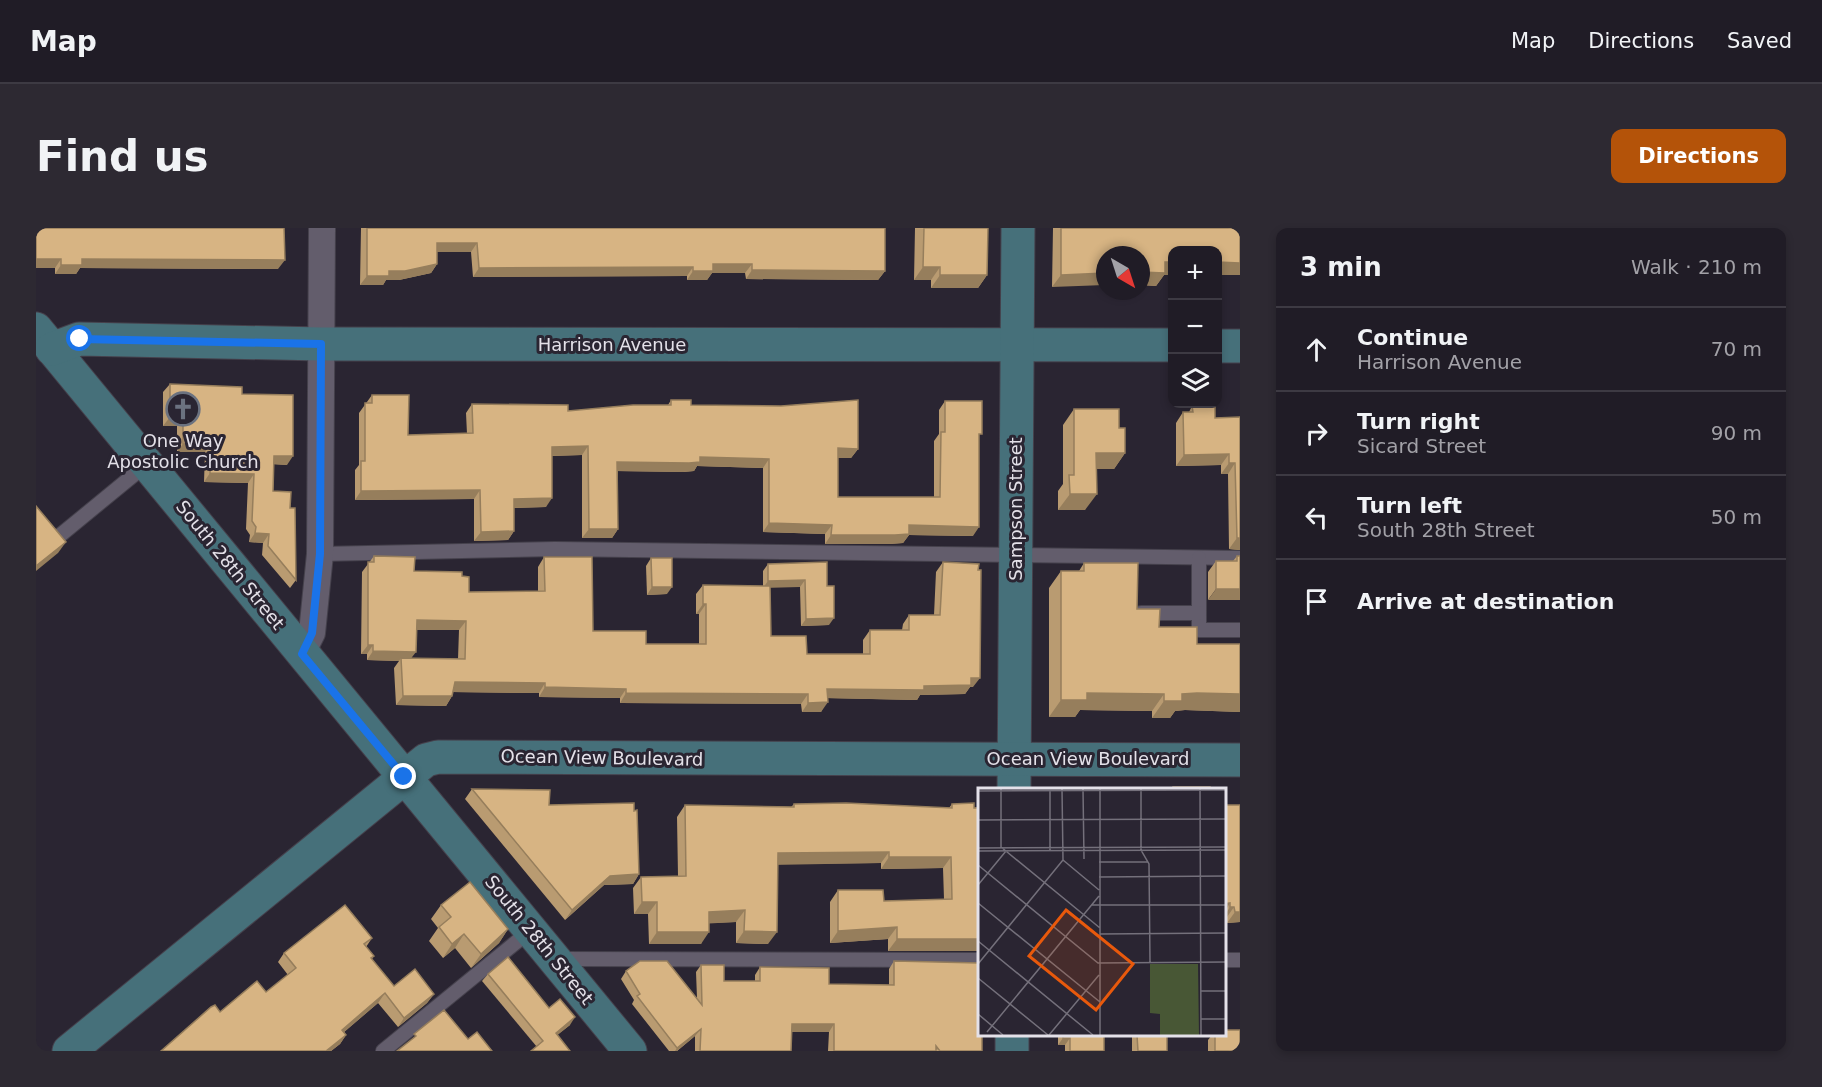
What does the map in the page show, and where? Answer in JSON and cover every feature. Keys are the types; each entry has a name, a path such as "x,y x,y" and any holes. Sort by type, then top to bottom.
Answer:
{"street":[{"path":"302,654 312,633 320,554 322,228"},
{"name":"Sampson Street","path":"1014,774 1018,228"},
{"name":"Harrison Avenue","path":"44,339 321,344 1168,345"},
{"name":"South 28th Street","path":"44,339 630,1051"},
{"path":"1222,346 1240,346"},
{"name":"Ocean View Boulevard","path":"69,1051 404,777 426,760 438,757 712,760 1014,774 1240,760"}],"lane":[{"path":"58,537 147,464"},
{"path":"320,554 555,549 1240,558"},
{"path":"1199,558 1199,630 1240,630"},
{"path":"1137,612 1199,613"},
{"path":"383,1051 531,930"},
{"path":"554,959 978,960"}],"building":[{"path":"36,228 284,228 285,260 82,259 82,265 61,265 61,259 36,259"},
{"path":"367,228 885,228 885,271 752,270 752,264 713,264 713,271 693,271 693,267 479,268 477,243 437,243 437,264 405,271 389,271 389,276 367,276"},
{"path":"924,228 988,228 987,275 940,275 940,267 923,267"},
{"path":"1061,228 1240,228 1240,263 1222,262 1222,246 1168,246 1165,273 1150,272 1150,246 1096,246 1096,273 1061,275"},
{"path":"170,384 242,387 242,394 293,395 293,456 274,456 273,491 291,492 290,508 295,508 296,580 268,546 269,534 255,533 256,527 252,521 254,474 210,473 211,443 183,444 183,417 170,417"},
{"path":"372,395 409,395 408,435 473,433 472,404 568,405 568,411 633,405 671,405 671,400 691,400 691,405 781,406 858,400 858,449 838,448 838,497 940,497 941,432 945,432 945,401 982,401 982,434 979,434 979,527 909,525 909,534 831,535 832,525 769,523 769,459 700,457 700,462 689,463 617,462 618,529 589,529 588,446 552,447 552,498 514,499 514,531 481,532 480,490 361,491 361,461 365,461 365,403 372,403"},
{"path":"1192,408 1215,408 1215,418 1240,417 1240,538 1237,538 1235,463 1229,463 1229,454 1184,455 1183,412 1193,412"},
{"path":"1074,409 1119,409 1119,428 1125,428 1125,453 1096,453 1097,494 1070,494 1069,475 1074,475"},
{"path":"36,506 66,542 36,566"},
{"path":"374,556 415,557 414,571 462,572 462,576 469,577 469,592 545,591 544,557 592,557 593,631 646,631 646,644 706,644 706,604 703,604 703,585 770,586 771,636 806,636 807,654 870,654 870,630 909,630 909,615 940,615 943,562 979,564 978,570 981,570 980,678 971,678 971,685 924,686 924,690 827,689 828,702 808,703 808,694 626,693 626,689 545,687 545,683 455,682 452,696 403,696 401,658 465,659 466,621 417,620 416,652 373,651 373,645 368,645 368,562 374,562"},
{"path":"1237,556 1240,556 1240,589 1216,589 1216,561 1237,561"},
{"path":"651,558 672,558 672,587 652,587"},
{"path":"827,562 827,586 834,586 834,618 806,619 805,580 768,581 768,564"},
{"path":"1084,563 1138,563 1137,609 1160,609 1159,627 1197,627 1197,644 1240,644 1240,694 1182,694 1182,701 1164,701 1164,694 1087,693 1087,700 1061,700 1061,571 1084,571"},
{"path":"1173,787 1210,787 1210,788"},
{"path":"472,789 550,790 549,805 634,803 634,811 637,810 639,874 610,876 572,910"},
{"path":"846,803 952,808 952,804 974,803 974,808 978,808 978,939 897,939 897,927 838,931 838,890 883,890 884,901 952,899 951,857 889,857 889,852 778,853 777,932 744,931 745,910 709,912 709,932 657,932 657,902 642,902 641,877 686,876 685,805 794,807 794,804"},
{"path":"1225,805 1240,805 1240,912 1235,912 1234,907 1230,907 1230,903 1225,904"},
{"path":"470,882 508,929 481,954 464,934 452,944 439,927 451,917 441,905"},
{"path":"345,905 372,938 364,944 374,956 371,958 394,986 415,969 434,994 404,1018 385,993 342,1030 346,1035 326,1051 161,1051 211,1007 215,1005 220,1012 257,981 266,992 296,968 284,953"},
{"path":"508,957 549,1008 560,999 575,1017 556,1033 570,1051 531,1051 543,1041 488,974"},
{"path":"640,961 667,961 702,1005 701,965 724,965 724,981 760,981 760,967 829,968 829,984 894,985 894,961 978,963 978,1036 982,1036 982,1051 940,1051 936,1046 936,1051 834,1051 834,1024 792,1024 791,1051 700,1051 701,1029 677,1048 637,996 640,994 626,971"},
{"path":"444,1010 468,1039 477,1032 492,1051 397,1051"},
{"path":"1225,1030 1240,1030 1240,1051 1215,1051 1215,1036 1225,1036"},
{"path":"1063,1036 1104,1036 1104,1051 1070,1051 1070,1038 1063,1038"},
{"path":"1137,1036 1167,1036 1167,1051 1138,1051"}],"place":[{"name":"One Way Apostolic Church","path":"183,409"}],"route":[{"path":"80,339 321,344 320,554 312,633 302,654 404,777"}]}
